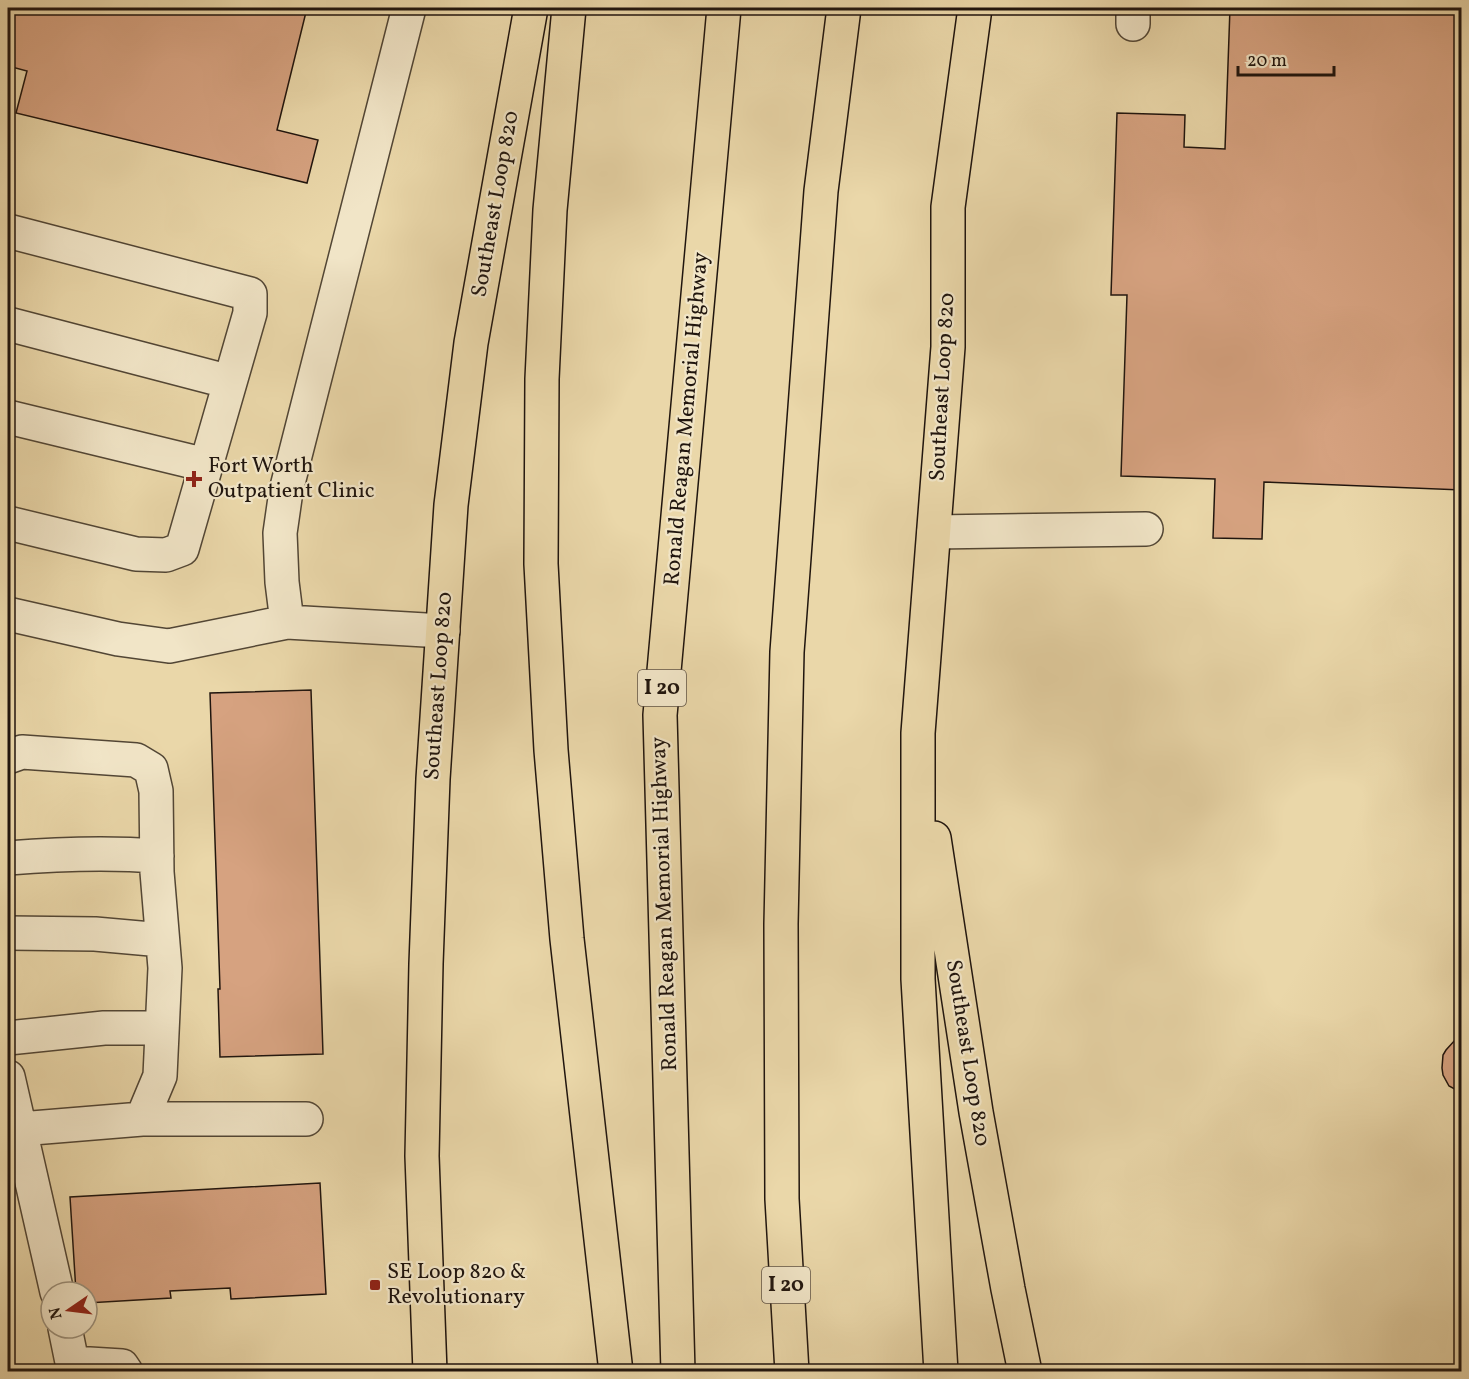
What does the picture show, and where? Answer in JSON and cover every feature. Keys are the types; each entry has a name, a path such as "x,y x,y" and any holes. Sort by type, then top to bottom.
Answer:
{"main road":[{"name":"Southeast Loop 820","path":"430,1371 423,1144 426,964 432,791 451,505 471,343 531,8"},
{"path":"569,8 549,221 542,379 542,564 551,750 567,939 616,1371"},
{"name":"Ronald Reagan Memorial Highway","path":"678,1371 660,715 724,8"},
{"name":"I 20","path":"792,1371 782,1199 781,924 787,652 821,191 844,8"},
{"name":"Southeast Loop 820","path":"941,1371 918,979 918,733 948,346 948,207 975,8"},
{"name":"Southeast Loop 820","path":"918,733 976,1112 1025,1371"}],"street":[{"path":"287,622 282,582 280,533 286,491 409,8"},
{"path":"8,231 250,294 249,313 182,549 166,555 136,554 8,523"},
{"path":"8,324 230,382"},
{"path":"8,417 206,465"},
{"path":"934,532 1146,529"},
{"path":"8,614 118,639 170,646 287,622 443,631"},
{"path":"8,757 22,752 136,760 151,769 156,791 157,872 165,968 160,1076 142,1119"},
{"path":"8,858 117,853 157,856"},
{"path":"8,933 95,934 162,940"},
{"path":"8,1038 104,1028 162,1028"},
{"path":"8,1077 54,1280"},
{"path":"20,1129 142,1119 306,1119"},
{"path":"68,1340 74,1367 122,1366 126,1371"}],"building":[{"path":"8,8 307,8 277,130 318,140 307,183 16,113 27,71 8,66"},
{"path":"1230,8 1462,8 1462,490 1264,482 1262,539 1213,538 1215,479 1121,476 1127,295 1111,295 1117,113 1185,115 1184,147 1225,149"},
{"path":"311,690 323,1054 220,1057 218,989 220,989 210,693"},
{"path":"1462,1037 1462,1093 1449,1086 1442,1068 1443,1055 1446,1050 1455,1040"},
{"path":"320,1183 326,1294 231,1299 230,1288 170,1291 171,1298 99,1302 99,1280 75,1280 70,1197"}],"place":[{"name":"Fort Worth Outpatient Clinic","path":"194,479"},
{"name":"SE Loop 820 & Revolutionary","path":"375,1285"}]}
